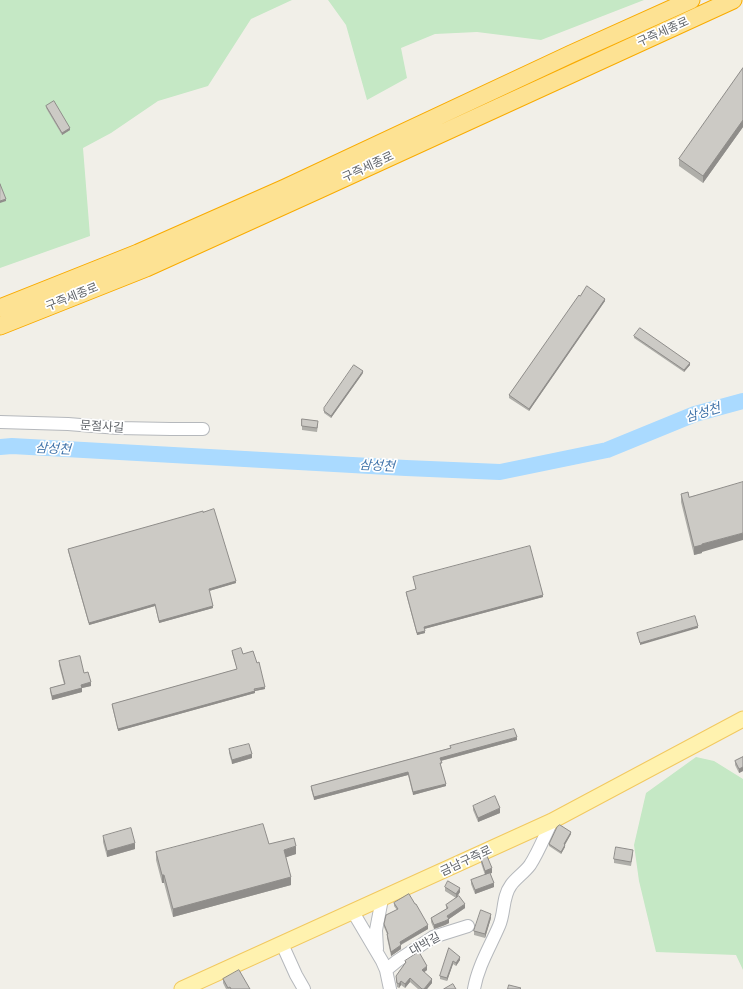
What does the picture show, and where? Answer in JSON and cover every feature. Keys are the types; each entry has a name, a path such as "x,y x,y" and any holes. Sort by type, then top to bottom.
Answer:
{"highway":[{"name":"구즉세종로","path":"0,308 138,254 285,188 690,0"},
{"name":"구즉세종로","path":"0,326 146,268 326,187 732,0"},
{"path":"717,7 738,0"}],"main road":[{"name":"금남구즉로","path":"182,989 552,821 743,719"}],"street":[{"name":"문절사길","path":"0,422 171,430 203,429"},
{"path":"474,989 483,959 500,925 506,894 511,885 530,864 552,821"},
{"path":"378,952 376,930 382,899"},
{"path":"353,912 378,952 386,970 390,989"},
{"name":"대박길","path":"386,970 433,937 468,926"},
{"path":"282,944 304,989"}],"green space":[{"path":"0,0 292,0 251,19 208,86 158,101 111,133 83,148 90,236 0,268"},
{"path":"328,0 644,0 541,40 477,32 435,34 401,48 407,78 367,100 346,25"},
{"path":"696,757 714,761 743,779 743,970 736,955 656,952 639,881 634,845 646,793"}],"building":[{"path":"743,68 743,120 703,176 679,159"},
{"path":"54,101 70,128 62,133 46,106"},
{"path":"0,184 6,199 0,201"},
{"path":"587,286 605,299 529,409 509,395 579,295 580,296"},
{"path":"640,328 690,363 684,370 634,336"},
{"path":"354,365 363,371 331,416 324,411 324,408"},
{"path":"302,419 318,421 317,428 302,426"},
{"path":"743,482 743,533 694,547 681,494 688,492 689,497"},
{"path":"214,509 236,581 209,589 213,606 159,621 155,604 89,623 68,549"},
{"path":"530,546 543,595 424,627 425,631 417,633 406,592 416,589 413,577"},
{"path":"695,616 698,626 640,643 637,633"},
{"path":"241,648 243,654 253,651 257,663 259,662 265,687 118,729 112,704 237,669 232,651"},
{"path":"80,656 84,673 88,672 91,682 81,685 82,688 52,696 50,688 65,684 59,661"},
{"path":"514,729 517,737 440,758 446,784 413,792 408,772 314,797 311,786 451,748 450,746"},
{"path":"249,744 252,754 232,760 229,749"},
{"path":"743,757 743,767 739,769 735,761"},
{"path":"495,796 500,808 478,818 473,806"},
{"path":"263,824 269,844 294,838 296,846 284,850 291,877 173,909 156,852"},
{"path":"560,825 571,832 561,852 549,844 557,827"},
{"path":"131,828 135,843 107,851 103,836"},
{"path":"616,847 633,850 631,862 614,859"},
{"path":"487,856 492,868 485,871 481,859"},
{"path":"490,873 494,883 475,890 471,880"},
{"path":"448,881 460,888 456,894 445,887"},
{"path":"409,894 428,925 400,942 401,945 391,952 388,934 384,924 386,915 398,909 394,903"},
{"path":"459,896 465,904 447,916 449,919 434,925 431,918 448,908 446,905"},
{"path":"481,910 491,914 485,934 474,931"},
{"path":"449,948 460,957 456,963 453,961 447,978 440,976"},
{"path":"419,952 427,966 422,970 432,979 424,989 422,989 410,978 405,984 401,981 399,984 397,983 396,976 406,962 405,961"},
{"path":"239,970 250,989 228,988 223,979"},
{"path":"453,984 456,989 444,989"},
{"path":"509,985 521,988 508,989"}],"waterway":[{"name":"삼성천","path":"0,447 12,446 500,472 607,450 695,414 743,401"}]}
